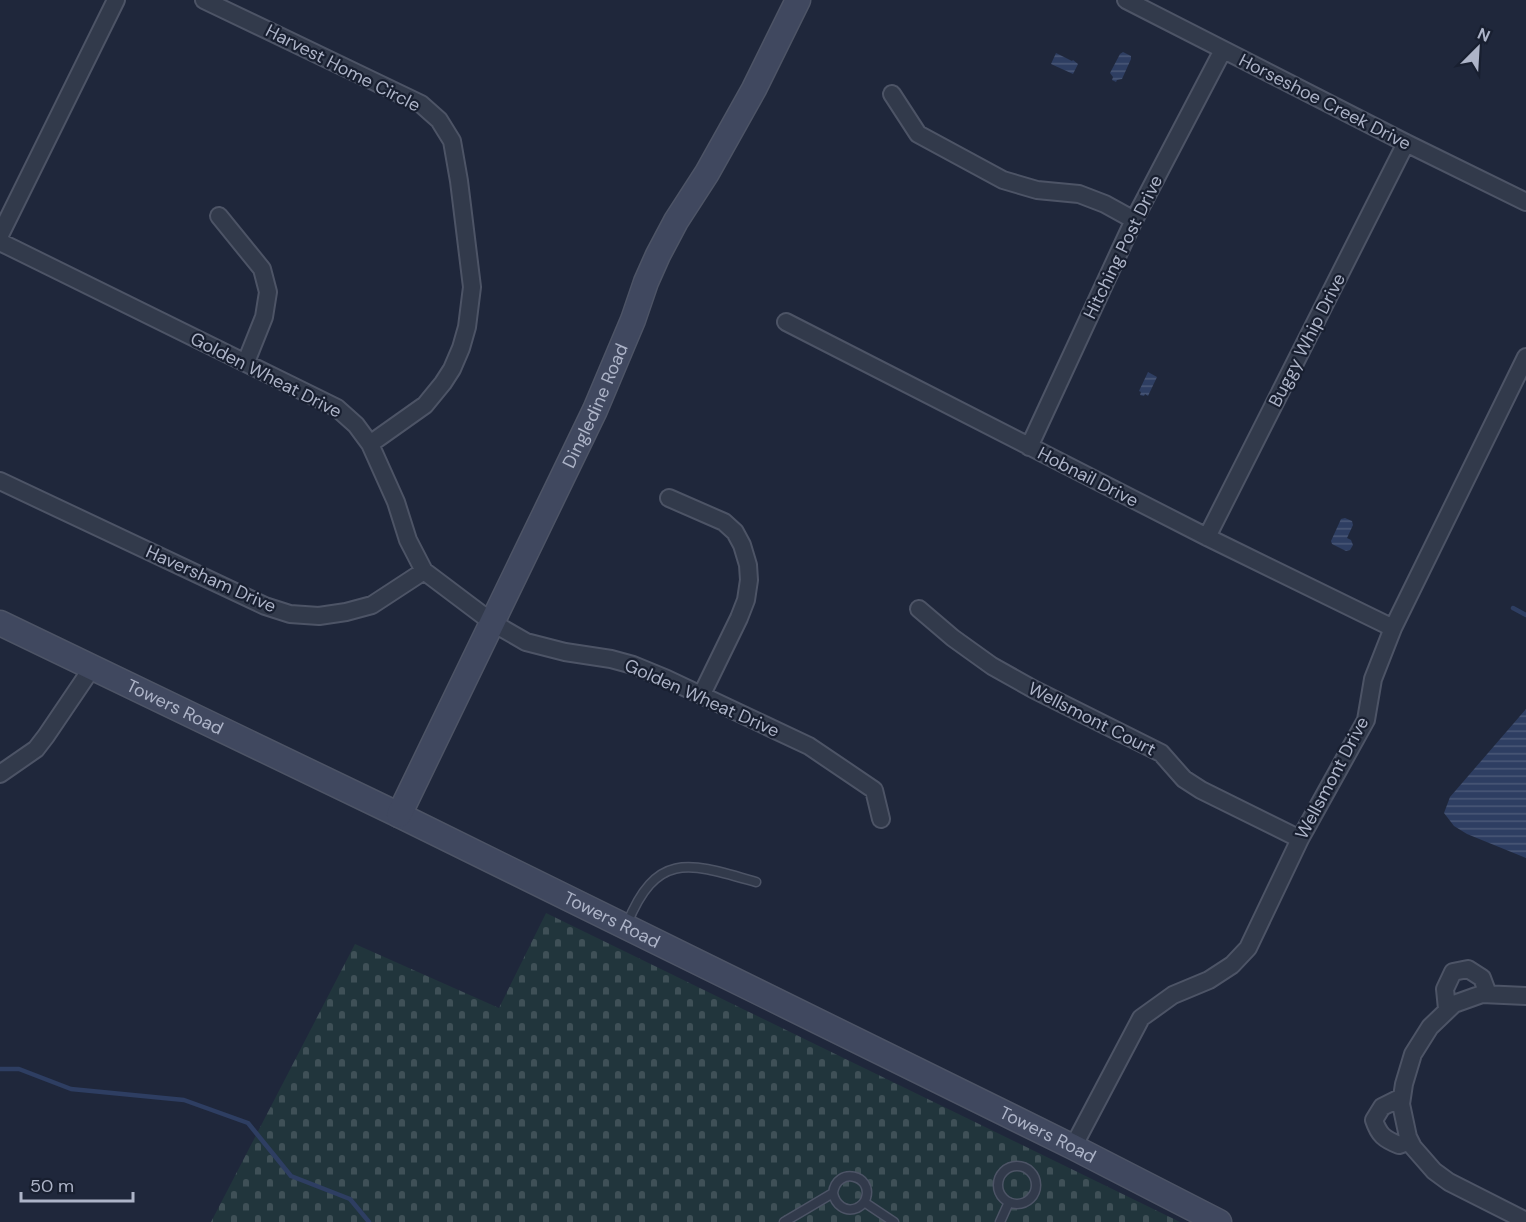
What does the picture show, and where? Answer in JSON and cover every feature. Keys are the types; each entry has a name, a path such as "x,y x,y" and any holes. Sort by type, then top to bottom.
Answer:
{"main road":[{"name":"Dingledine Road","path":"399,815 596,410 658,255 754,89 798,0"},
{"name":"Towers Road","path":"0,623 399,815 1073,1146 1207,1220"}],"street":[{"path":"0,235 116,0"},
{"name":"Harvest Home Circle","path":"204,0 421,104 439,120 452,141 472,287 461,348 452,369 425,405 370,444"},
{"name":"Horseshoe Creek Drive","path":"1125,0 1526,202"},
{"name":"Hitching Post Drive","path":"1029,447 1134,220 1223,50"},
{"path":"892,94 918,134 1003,180 1037,190 1079,194 1105,204 1134,220"},
{"name":"Buggy Whip Drive","path":"1208,537 1406,143"},
{"path":"219,216 262,269 268,292 264,317 246,362"},
{"name":"Golden Wheat Drive","path":"0,242 337,408 356,425 370,444 396,502 408,540 424,571 493,623 526,642 633,665 702,694 809,746 874,790 880,819"},
{"name":"Hobnail Drive","path":"786,322 1029,447 1393,628"},
{"name":"Wellsmont Drive","path":"1073,1146 1141,1018 1173,995 1209,980 1232,965 1248,948 1300,839 1366,720 1373,679 1393,628 1526,357"},
{"name":"Haversham Drive","path":"0,481 265,606 290,614 319,616 372,605 424,571"},
{"path":"669,498 724,522 735,532 748,565 749,580 746,600 702,694"},
{"name":"Wellsmont Court","path":"919,609 953,638 992,666 1161,753 1184,779 1201,790 1300,839"},
{"path":"0,774 36,749 92,668"},
{"path":"1447,1010 1445,989 1452,972 1468,969 1482,978 1488,994"},
{"path":"1526,996 1482,994 1454,1004 1447,1010 1430,1027 1413,1054 1401,1104 1408,1137 1434,1171 1449,1182 1526,1221"},
{"path":"1402,1097 1382,1107 1374,1120 1378,1132 1390,1141 1399,1145 1410,1141"}],"lane":[{"path":"626,928 642,894 661,874 684,867 697,868 756,882"},
{"path":"1008,1168 1025,1168 1034,1178 1035,1190 1028,1200 1015,1204 1009,1202 1000,1194 998,1183 1000,1177 1008,1168"},
{"path":"783,1222 833,1193 837,1182 847,1176 862,1181 867,1191 864,1202 856,1209 846,1209 837,1203 833,1193"},
{"path":"864,1202 894,1222"},
{"path":"1000,1222 1009,1202"}],"green space":[{"path":"546,913 1180,1222 211,1222 355,944 499,1008"}],"water":[{"path":"1123,52 1131,56 1131,59 1122,79 1116,82 1112,80 1110,73"},
{"path":"1056,53 1078,64 1073,74 1051,64"},
{"path":"1148,372 1157,377 1148,396 1140,395 1139,391"},
{"path":"1341,519 1352,521 1353,525 1347,538 1353,545 1350,550 1346,551 1332,544 1331,541"},
{"path":"1526,709 1526,858 1467,834 1454,826 1444,813 1450,797"}],"waterway":[{"path":"1513,608 1526,615"},
{"path":"0,1069 19,1069 71,1089 184,1100 248,1123 291,1176 350,1199 369,1222"}]}
